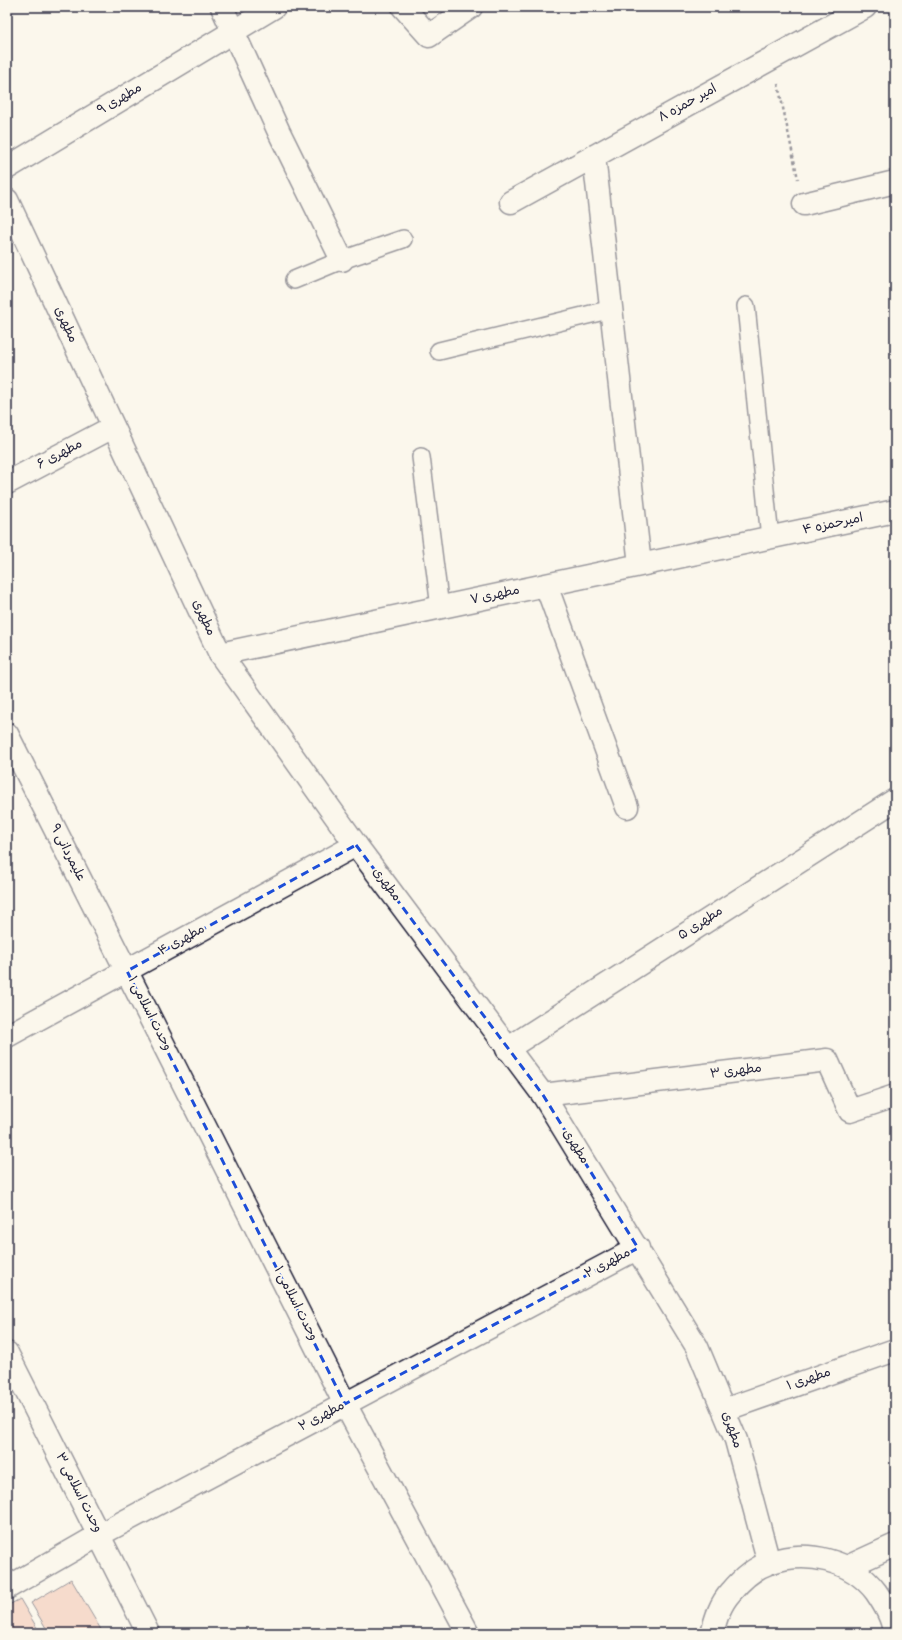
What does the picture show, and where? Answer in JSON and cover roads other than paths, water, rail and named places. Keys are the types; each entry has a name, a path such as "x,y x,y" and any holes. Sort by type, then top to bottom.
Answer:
{"street":[{"path":"222,7 279,132 342,260"},
{"name":"مطهری ۹","path":"7,168 274,7"},
{"path":"403,7 429,36 471,7"},
{"name":"امیر حمزه ۸","path":"511,202 866,7"},
{"path":"594,156 640,565"},
{"path":"804,204 895,182"},
{"name":"مطهری","path":"7,200 220,654 356,845 507,1049 543,1095 638,1248 697,1347 736,1440 769,1563"},
{"name":"مطهری ۶","path":"7,483 113,427"},
{"name":"امیرحمزه ۴","path":"770,538 895,512"},
{"name":"مطهری ۷","path":"220,654 770,538"},
{"path":"546,585 627,807"},
{"name":"علیمردانی ۹","path":"7,734 127,972"},
{"name":"مطهری ۵","path":"507,1049 895,800"},
{"name":"مطهری ۴","path":"7,1036 127,972 356,845"},
{"name":"وحدت اسلامی ۱","path":"127,972 345,1404 468,1633"},
{"name":"مطهری ۳","path":"543,1095 827,1060 850,1111 895,1096"},
{"name":"مطهری ۲","path":"7,1588 99,1535 638,1248"},
{"name":"مطهری ۱","path":"724,1410 895,1350"},
{"name":"وحدت اسلامی ۳","path":"7,1353 148,1633"},
{"path":"847,1567 895,1545"},
{"path":"712,1633 717,1614 730,1593 747,1575 769,1563 795,1557 822,1558 847,1567 868,1582 884,1603 894,1628"}],"lane":[{"path":"294,280 342,260 403,239"},
{"path":"746,306 770,538"},
{"path":"439,351 612,309"},
{"path":"421,457 440,608"}]}
